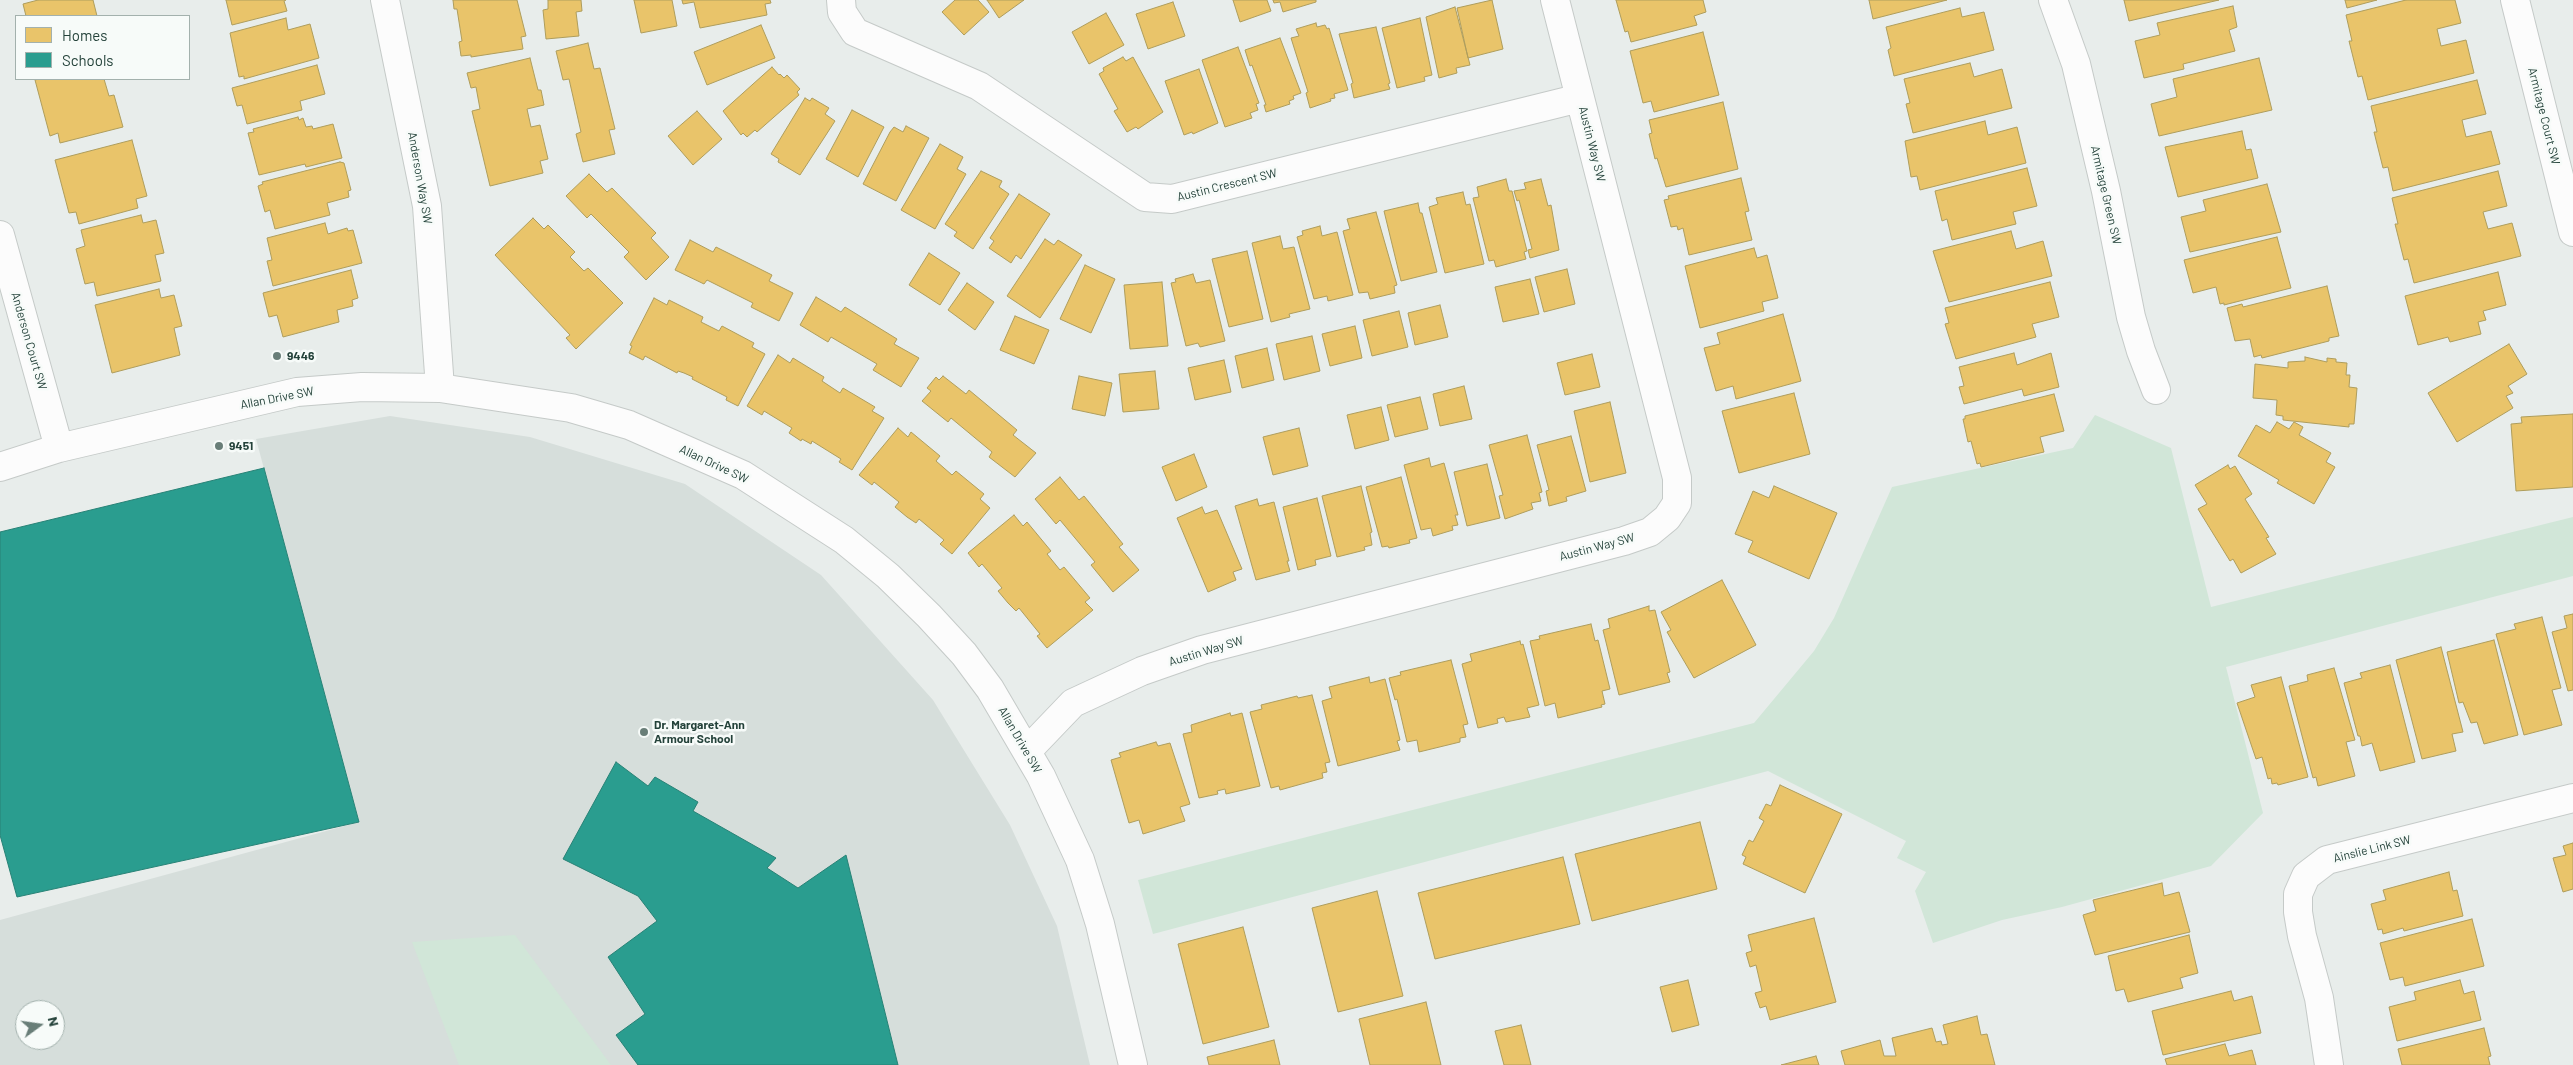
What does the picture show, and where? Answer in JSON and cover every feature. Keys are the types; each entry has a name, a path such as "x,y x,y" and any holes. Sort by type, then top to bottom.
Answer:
{"street":[{"name":"Anderson Way SW","path":"385,0 428,206 440,388"},
{"name":"Austin Crescent SW","path":"841,0 842,12 855,32 979,86 1145,197 1172,199 1580,98"},
{"name":"Austin Way SW","path":"1028,750 1074,703 1150,668 1202,650 1624,541 1650,532 1667,518 1677,503 1677,478 1555,0"},
{"name":"Armitage Green SW","path":"2053,0 2076,64 2106,191 2131,317 2141,351 2156,390"},
{"name":"Armitage Court SW","path":"2514,0 2573,232"},
{"name":"Anderson Court SW","path":"0,235 59,448"},
{"name":"Allan Drive SW","path":"0,467 59,448 297,392 362,387 440,388 571,408 629,424 743,476 844,540 888,576 964,654 990,689 1028,750 1056,805 1080,860 1100,924 1133,1065"},
{"name":"Ainslie Link SW","path":"2329,1065 2319,998 2302,936 2298,912 2298,894 2306,876 2327,860 2573,798"}],"shaded area":[{"name":"Dr. Margaret-Ann Armour School","path":"390,416 530,437 685,484 821,575 933,700 1010,825 1057,926 1090,1065 0,1065 0,920 359,822 256,439"}],"green space":[{"path":"2095,415 2171,448 2211,607 2573,517 2573,576 2226,667 2263,813 2211,866 2062,907 2002,920 1933,943 1915,891 1926,872 1897,858 1906,841 1768,771 1153,934 1138,880 1754,723 1814,651 1834,618 1892,487 2073,448"},
{"path":"515,935 611,1065 459,1065 412,942"}],"building: Homes":[{"path":"38,0 93,0 97,15 26,15 23,4"},
{"path":"226,0 286,0 284,1 287,11 232,25"},
{"path":"453,0 517,0 526,36 521,37 523,49 471,57 471,55 461,56 459,42 462,41 457,9 454,9"},
{"path":"548,0 581,0 582,11 576,12 579,36 546,39 543,10 548,9"},
{"path":"634,0 672,0 677,26 641,33"},
{"path":"682,0 770,0 771,3 765,4 767,15 700,28 694,2 683,4"},
{"path":"955,0 978,0 989,12 964,35 942,12"},
{"path":"987,0 1024,0 999,18"},
{"path":"1233,0 1267,0 1271,11 1240,22"},
{"path":"1273,0 1316,0 1316,2 1283,12 1280,2 1274,3"},
{"path":"1492,0 1503,49 1468,58 1457,8"},
{"path":"1616,0 1703,0 1706,12 1694,16 1697,25 1631,42 1628,31 1625,32"},
{"path":"1869,0 1947,0 1873,19"},
{"path":"2124,0 2219,0 2129,21"},
{"path":"2345,0 2377,0 2347,8"},
{"path":"2406,0 2455,0 2461,23 2437,29 2441,46 2466,40 2474,73 2368,100 2362,76 2358,77 2349,41 2352,41 2346,15"},
{"path":"1173,2 1185,36 1148,49 1136,14"},
{"path":"2233,6 2237,27 2229,30 2235,51 2183,64 2184,69 2144,78 2135,41 2160,35 2157,23"},
{"path":"1455,7 1470,65 1456,68 1457,73 1439,78 1426,17"},
{"path":"1960,8 1962,17 1984,12 1994,50 1894,76 1888,50 1891,48 1886,27"},
{"path":"1106,13 1124,45 1089,64 1072,32"},
{"path":"286,18 288,30 310,24 319,58 244,79 244,76 239,77 230,33"},
{"path":"1420,18 1432,75 1424,77 1425,81 1397,88 1382,28"},
{"path":"1316,23 1317,27 1325,25 1327,29 1329,28 1348,90 1334,94 1335,98 1330,99 1331,101 1310,108 1306,93 1308,92 1291,38 1299,36 1296,29"},
{"path":"761,25 775,58 707,85 694,52"},
{"path":"1376,27 1390,89 1354,98 1351,84 1353,83 1339,34"},
{"path":"1703,32 1719,95 1654,112 1651,101 1643,103 1630,51"},
{"path":"1280,38 1301,93 1293,96 1294,99 1289,101 1290,104 1266,112 1264,105 1266,105 1245,50"},
{"path":"588,43 594,69 600,68 615,129 609,130 615,154 583,162 576,134 581,132 569,79 563,80 556,51"},
{"path":"1238,47 1259,103 1256,104 1258,110 1250,113 1252,118 1225,127 1202,60"},
{"path":"1123,57 1126,61 1133,57 1163,112 1138,129 1136,127 1127,132 1114,111 1118,109 1099,74 1104,71 1103,68"},
{"path":"530,58 544,105 527,109 531,127 540,125 548,159 540,161 543,173 490,186 472,111 480,109 476,87 471,88 467,73"},
{"path":"2259,58 2272,110 2159,136 2151,104 2177,97 2173,79"},
{"path":"1970,63 1974,77 2002,69 2012,108 1913,133 1906,104 1910,103 1904,79"},
{"path":"317,65 325,94 300,101 302,110 247,124 242,105 237,106 232,88"},
{"path":"772,67 784,78 787,75 800,89 797,92 799,95 757,132 755,130 747,137 743,133 741,135 723,111"},
{"path":"1199,69 1218,123 1193,134 1192,132 1184,135 1165,81"},
{"path":"35,80 104,80 109,96 114,95 123,127 60,143 58,133 50,136"},
{"path":"2477,80 2486,114 2462,120 2466,137 2491,131 2500,164 2393,191 2388,167 2383,168 2374,132 2377,132 2371,106"},
{"path":"805,98 810,101 812,98 829,108 825,114 835,121 800,175 778,162 779,159 771,154"},
{"path":"1723,102 1738,169 1666,187 1657,158 1655,159 1649,134 1652,133 1649,120"},
{"path":"852,110 884,127 858,177 826,159"},
{"path":"697,111 722,139 693,165 668,136"},
{"path":"298,117 299,120 303,118 306,127 312,126 313,129 333,124 342,158 306,167 305,164 259,175 248,133 254,132 253,129"},
{"path":"1985,121 1988,135 2017,127 2026,163 1920,190 1917,176 1911,177 1905,141"},
{"path":"906,126 929,138 896,201 863,184 890,132 894,127 903,132"},
{"path":"2242,131 2246,150 2251,149 2258,178 2178,197 2165,147"},
{"path":"132,140 147,196 136,199 138,208 79,224 76,212 69,213 55,160"},
{"path":"940,144 963,157 957,169 966,174 935,229 901,210"},
{"path":"340,162 344,163 351,190 348,191 349,197 327,203 330,215 275,229 270,210 265,212 258,186 263,184 262,182"},
{"path":"2027,168 2037,206 2013,212 2016,224 1952,240 1947,219 1942,221 1935,191"},
{"path":"981,171 1002,181 999,187 1009,194 973,249 954,236 957,232 945,224"},
{"path":"2498,171 2507,206 2483,212 2488,229 2512,223 2521,256 2414,283 2408,259 2404,260 2395,224 2398,224 2392,198"},
{"path":"589,174 607,192 612,188 656,233 651,238 669,257 646,280 624,257 629,252 591,214 587,218 566,196"},
{"path":"1741,178 1749,211 1745,212 1752,240 1689,255 1683,228 1678,230 1677,226 1671,227 1664,200 1669,199 1668,196"},
{"path":"1506,179 1509,191 1512,191 1527,251 1524,252 1526,259 1496,267 1494,260 1489,261 1473,198 1479,197 1477,187"},
{"path":"1541,179 1548,206 1551,205 1559,250 1530,258 1528,250 1532,249 1519,200 1517,201 1514,191 1526,189 1524,183"},
{"path":"2267,184 2281,232 2190,252 2181,217 2206,211 2203,200"},
{"path":"1463,192 1466,205 1470,204 1484,264 1445,273 1429,207 1438,204 1436,198"},
{"path":"1019,194 1050,214 1021,259 1016,255 1011,263 989,248 994,241 990,238"},
{"path":"1418,203 1437,272 1401,281 1384,211"},
{"path":"1376,212 1397,285 1394,286 1395,293 1370,299 1368,292 1359,293 1343,231 1350,229 1347,219"},
{"path":"141,215 143,223 156,220 164,253 155,255 161,281 97,296 94,282 85,284 76,249 85,246 81,230"},
{"path":"533,218 544,229 548,225 575,252 570,257 584,271 588,268 623,303 576,349 566,338 570,335 495,255"},
{"path":"325,223 328,234 347,228 348,231 353,230 362,263 273,286 267,261 272,260 267,238"},
{"path":"1320,226 1322,236 1337,232 1353,295 1328,301 1327,296 1314,299 1297,237 1303,235 1302,231"},
{"path":"2011,231 2016,249 2043,241 2052,276 1949,302 1933,251"},
{"path":"1280,236 1283,249 1294,247 1310,309 1289,314 1290,317 1271,322 1252,243"},
{"path":"2277,237 2291,288 2224,305 2224,303 2220,304 2216,287 2193,293 2184,260"},
{"path":"1045,239 1054,245 1058,240 1082,255 1040,318 1007,296"},
{"path":"690,240 713,252 716,247 772,275 769,281 793,293 779,321 751,307 753,303 707,280 704,284 675,270"},
{"path":"1754,248 1757,258 1767,255 1778,298 1762,302 1764,311 1700,328 1685,266"},
{"path":"1247,251 1263,319 1229,327 1212,259"},
{"path":"929,253 960,273 940,305 909,285"},
{"path":"1085,265 1115,279 1091,333 1060,319"},
{"path":"1567,269 1575,304 1544,312 1535,277"},
{"path":"351,270 358,298 352,300 353,306 337,310 339,322 283,337 277,315 269,317 263,293"},
{"path":"2498,272 2506,305 2483,311 2486,320 2478,322 2481,334 2450,342 2448,337 2418,345 2405,296"},
{"path":"1193,274 1196,283 1210,280 1225,341 1200,347 1198,343 1186,346 1171,283 1176,282 1175,279"},
{"path":"1530,279 1539,314 1503,322 1495,287"},
{"path":"1162,282 1168,346 1130,349 1124,285"},
{"path":"2050,282 2059,317 2032,324 2036,337 1956,359 1945,324 1949,323 1945,308"},
{"path":"967,283 994,302 975,330 948,310"},
{"path":"2327,286 2339,336 2329,338 2329,341 2262,358 2261,355 2254,357 2250,339 2235,341 2227,308 2242,304 2243,307"},
{"path":"159,289 161,298 174,295 182,326 174,328 180,355 112,373 95,305"},
{"path":"816,297 841,312 845,307 897,339 894,344 919,358 901,387 873,370 877,364 831,337 828,342 800,325"},
{"path":"654,298 667,305 669,300 703,317 701,322 719,331 722,326 754,343 752,347 765,354 738,406 726,400 727,397 692,379 693,377 678,371 677,373 645,356 643,360 629,353 632,346 630,345"},
{"path":"1440,305 1448,337 1415,345 1408,313"},
{"path":"1399,311 1408,347 1372,356 1363,320"},
{"path":"1783,314 1801,381 1736,399 1733,386 1716,391 1704,348 1720,344 1717,333"},
{"path":"1015,316 1049,330 1034,364 1000,350"},
{"path":"1355,326 1362,358 1330,366 1322,334"},
{"path":"1312,336 1320,371 1284,380 1276,344"},
{"path":"2509,344 2527,374 2508,386 2513,393 2506,396 2513,408 2457,442 2428,393"},
{"path":"1267,348 1274,380 1242,388 1235,356"},
{"path":"2014,353 2017,365 2051,353 2059,387 2024,396 2022,389 1964,404 1959,387 1964,386 1959,367"},
{"path":"1592,354 1600,387 1565,395 1557,363"},
{"path":"778,355 790,363 793,358 824,377 822,381 840,393 843,388 875,407 872,411 884,418 852,470 839,462 841,459 812,441 811,444 802,439 801,441 789,433 792,428 764,411 762,415 747,406"},
{"path":"2305,357 2327,362 2327,358 2336,359 2336,362 2347,363 2346,375 2350,375 2349,387 2357,388 2354,424 2349,424 2349,427 2283,420 2283,416 2276,415 2277,400 2253,398 2255,364 2288,368 2288,362 2305,361"},
{"path":"1224,360 1231,392 1195,400 1188,368"},
{"path":"1155,371 1159,409 1123,412 1119,374"},
{"path":"943,376 966,394 969,390 1017,430 1013,435 1036,453 1015,477 989,457 992,452 951,418 948,422 922,401 931,391 927,388 936,377 939,380"},
{"path":"1079,376 1112,383 1105,416 1072,409"},
{"path":"1464,386 1472,419 1440,426 1433,394"},
{"path":"1794,393 1810,454 1739,473 1722,411"},
{"path":"2054,394 2064,431 2040,437 2044,452 1981,467 1980,463 1977,464 1971,441 1968,442 1963,419 1965,419 1965,416"},
{"path":"1420,397 1428,429 1395,437 1387,405"},
{"path":"1610,402 1626,473 1590,482 1574,411"},
{"path":"1381,407 1389,440 1355,449 1347,415"},
{"path":"2573,414 2573,487 2516,491 2511,424 2522,423 2521,417"},
{"path":"2277,422 2289,429 2294,422 2303,427 2299,435 2331,453 2326,462 2335,467 2314,504 2277,483 2279,480 2238,456 2256,425 2270,433"},
{"path":"898,428 908,437 911,432 940,456 936,461 952,475 956,471 984,494 980,499 990,508 952,554 940,544 944,540 919,519 916,523 907,517 895,507 899,502 874,482 872,485 859,475"},
{"path":"1299,428 1308,466 1273,475 1263,437"},
{"path":"1527,435 1542,492 1539,493 1541,501 1531,503 1533,509 1505,519 1499,496 1503,495 1489,445"},
{"path":"1571,436 1586,491 1566,497 1567,501 1549,506 1546,491 1549,490 1537,445"},
{"path":"1194,454 1207,487 1176,501 1162,467"},
{"path":"1429,458 1431,467 1444,463 1458,515 1455,515 1458,525 1452,526 1453,530 1433,536 1431,528 1421,530 1404,465"},
{"path":"1487,464 1500,518 1467,526 1454,472"},
{"path":"2228,465 2230,469 2235,466 2252,494 2245,499 2269,537 2266,538 2276,554 2241,573 2233,559 2230,561 2198,509 2207,504 2195,485"},
{"path":"1060,477 1079,500 1084,496 1123,544 1119,547 1139,570 1113,592 1091,565 1095,562 1060,520 1056,524 1035,499"},
{"path":"1401,477 1417,538 1409,540 1410,543 1389,548 1388,546 1382,547 1366,487"},
{"path":"1361,486 1372,532 1370,533 1372,545 1364,547 1365,550 1337,557 1322,496"},
{"path":"1774,486 1837,513 1809,579 1748,552 1753,541 1735,534 1753,491 1769,498"},
{"path":"1317,498 1331,556 1315,560 1316,565 1298,570 1283,507"},
{"path":"1257,499 1259,506 1274,502 1290,571 1256,580 1235,506"},
{"path":"1202,507 1205,514 1217,510 1242,569 1233,572 1236,580 1208,592 1177,518"},
{"path":"1014,515 1023,526 1027,522 1051,551 1047,554 1060,570 1064,567 1090,598 1085,602 1093,610 1047,648 1037,636 1040,634 1019,608 1016,611 1008,603 998,591 1002,588 982,564 979,567 968,553"},
{"path":"1722,580 1756,645 1694,678 1667,632 1671,630 1661,612"},
{"path":"1649,606 1649,611 1655,610 1670,672 1667,673 1670,682 1619,695 1603,630 1610,628 1608,619"},
{"path":"2573,614 2573,690 2568,691 2552,632 2567,628 2564,616"},
{"path":"2542,617 2561,688 2552,690 2562,725 2524,735 2496,634 2516,629 2514,624"},
{"path":"1591,624 1595,641 1598,640 1610,689 1602,691 1605,704 1601,705 1602,707 1558,718 1555,703 1545,706 1530,641 1540,639 1539,636"},
{"path":"2494,640 2518,735 2484,744 2477,722 2471,723 2463,702 2459,703 2447,652"},
{"path":"1520,641 1521,645 1523,644 1539,705 1527,708 1530,717 1506,722 1504,717 1497,719 1498,723 1478,728 1462,664 1472,661 1470,654"},
{"path":"2441,647 2463,732 2452,734 2456,751 2422,759 2396,660"},
{"path":"1451,660 1468,724 1463,725 1466,737 1460,738 1460,742 1419,752 1417,740 1407,742 1397,699 1395,700 1389,678 1401,675 1400,672"},
{"path":"2390,665 2415,762 2380,771 2372,743 2362,746 2344,683 2362,678 2360,673"},
{"path":"2334,668 2355,740 2346,742 2355,776 2318,786 2316,777 2313,778 2289,686 2308,681 2307,675"},
{"path":"1369,677 1370,683 1385,679 1400,740 1397,741 1400,750 1338,766 1322,701 1332,698 1329,687"},
{"path":"2281,677 2308,777 2278,785 2277,783 2272,784 2271,778 2268,779 2262,757 2256,759 2237,703 2255,697 2251,685"},
{"path":"1312,695 1330,762 1325,763 1327,772 1322,773 1323,778 1280,790 1279,786 1271,788 1250,712 1262,709 1261,705 1297,696 1298,698"},
{"path":"1230,713 1231,716 1242,713 1260,786 1226,794 1225,789 1217,791 1218,794 1199,798 1183,734 1192,732 1191,725"},
{"path":"1156,742 1158,746 1170,743 1190,804 1180,807 1185,821 1143,834 1139,820 1129,823 1111,760 1121,757 1119,753"},
{"path":"1780,785 1842,814 1805,893 1743,864 1746,857 1742,855 1749,840 1753,842 1764,821 1759,818 1766,804 1771,806"},
{"path":"1700,822 1717,889 1592,921 1575,854"},
{"path":"2573,843 2573,889 2563,892 2553,858 2566,855 2563,846"},
{"path":"1563,857 1580,924 1435,959 1418,893"},
{"path":"2449,872 2453,891 2457,890 2463,916 2404,931 2403,928 2383,934 2382,929 2378,930 2371,904 2386,900 2383,890"},
{"path":"2162,883 2164,896 2179,892 2190,932 2095,955 2083,915 2096,911 2093,900"},
{"path":"1377,891 1403,996 1338,1012 1312,908"},
{"path":"1814,918 1836,1002 1770,1020 1766,1006 1760,1008 1755,993 1762,991 1756,965 1750,967 1746,953 1752,951 1748,935"},
{"path":"2472,919 2484,966 2405,986 2403,977 2390,980 2380,943"},
{"path":"1243,927 1269,1027 1203,1044 1178,944"},
{"path":"2189,935 2198,973 2180,978 2183,988 2128,1002 2124,989 2116,991 2108,956"},
{"path":"1688,980 1699,1025 1672,1032 1660,987"},
{"path":"2460,980 2464,994 2474,991 2481,1020 2397,1041 2389,1007 2416,1000 2414,992"},
{"path":"2231,991 2234,1001 2252,996 2261,1033 2163,1055 2152,1011"},
{"path":"1426,1002 1441,1065 1370,1065 1359,1019"},
{"path":"1977,1016 1981,1035 1987,1034 1995,1065 1845,1065 1841,1051 1880,1040 1884,1056 1896,1056 1892,1038 1932,1028 1936,1042 1941,1041 1942,1045 1948,1044 1943,1025"},
{"path":"1521,1025 1531,1065 1504,1065 1495,1031"},
{"path":"2484,1028 2491,1056 2488,1057 2490,1065 2402,1065 2398,1049"},
{"path":"1274,1040 1280,1065 1209,1065 1207,1057"},
{"path":"2225,1044 2229,1056 2252,1050 2256,1065 2167,1065 2165,1059"},
{"path":"1816,1056 1819,1065 1781,1065"}],"building: Schools":[{"path":"264,468 359,822 17,897 0,835 0,532"},
{"path":"616,762 648,786 655,777 698,802 693,811 776,858 767,868 798,888 846,855 898,1065 638,1065 616,1035 645,1014 608,957 657,921 638,896 563,859"}],"place":[{"name":"9446","path":"277,356"},
{"name":"9451","path":"219,446"},
{"name":"Dr. Margaret-Ann Armour School","path":"644,732"}]}
